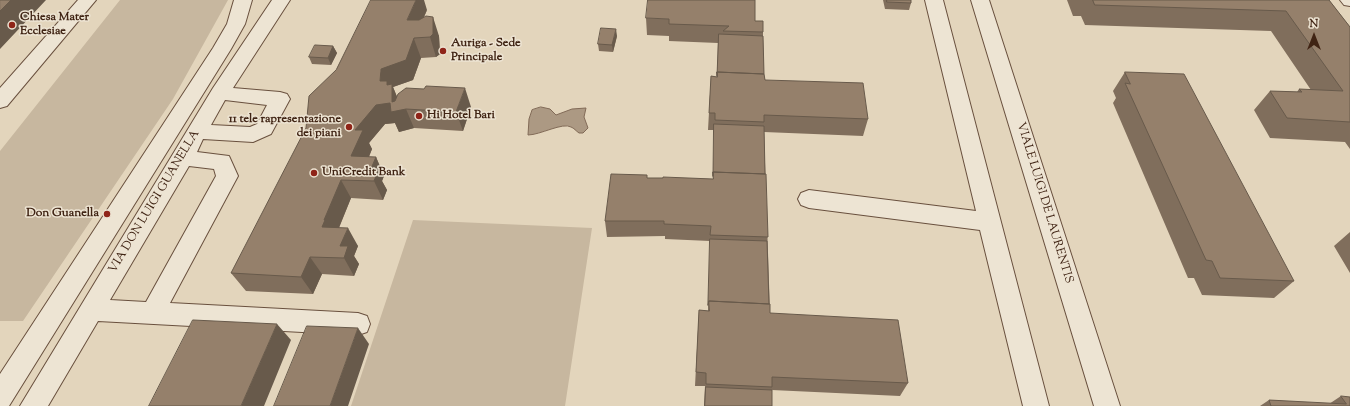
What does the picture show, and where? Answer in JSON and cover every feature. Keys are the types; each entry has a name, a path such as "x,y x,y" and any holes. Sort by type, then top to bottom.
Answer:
{"street":[{"path":"0,101 87,0"},
{"name":"VIA DON LUIGI GUANELLA","path":"0,397 181,114 231,32 242,9 243,0"},
{"name":"VIA DON LUIGI GUANELLA","path":"33,406 183,158 220,93 281,0"},
{"path":"934,0 1036,406"},
{"name":"VIALE LUIGI DE LAURENTIS","path":"980,0 1107,406"},
{"path":"197,131 253,134 264,129 280,99 220,93"},
{"path":"153,312 227,176 222,162 183,158"},
{"path":"809,199 990,222"},
{"path":"91,310 153,312 358,324"}],"shaded area":[{"path":"120,0 228,0 173,99 23,321 0,321 0,151"},
{"path":"541,107 550,109 556,115 572,109 586,108 584,117 588,128 583,133 579,133 571,127 563,126 528,135 529,119 532,110"},
{"path":"413,220 592,228 565,406 351,406"}],"building":[{"path":"0,0 11,0 0,11"},
{"path":"371,0 416,0 407,20 419,20 426,16 433,17 433,34 430,37 414,38 406,60 381,69 380,81 387,81 387,85 392,84 392,102 395,101 398,94 406,88 424,89 426,86 465,88 456,112 406,109 391,112 390,103 376,105 355,130 363,130 351,156 376,157 370,171 378,171 374,181 341,180 324,220 322,227 348,228 340,246 348,246 344,258 310,257 301,277 231,273 306,128 309,96 336,70"},
{"path":"648,0 755,0 755,21 763,21 763,32 723,31 729,26 669,24 669,19 646,18"},
{"path":"887,0 911,0 911,3 887,2"},
{"path":"1093,0 1329,0 1350,27 1350,122 1287,118 1270,91 1302,92 1299,89 1343,91 1286,11 1095,5"},
{"path":"601,28 616,29 612,45 598,44"},
{"path":"719,34 763,36 764,74 717,72"},
{"path":"315,45 333,46 328,58 309,57"},
{"path":"717,72 764,74 765,80 863,83 868,119 764,115 764,122 715,120 715,113 709,113 711,76 717,77"},
{"path":"1125,72 1184,74 1294,281 1220,278 1212,261 1206,260 1125,83 1130,84"},
{"path":"714,124 764,126 765,174 713,172"},
{"path":"713,172 766,174 768,237 710,235 711,226 664,224 664,221 605,221 611,174 647,175 647,178 663,177 713,179"},
{"path":"710,239 767,241 769,304 709,301 708,305"},
{"path":"709,301 770,304 770,313 898,320 908,383 772,377 772,387 706,384 706,373 696,372 699,310 709,311"},
{"path":"193,320 277,324 241,406 149,406"},
{"path":"307,326 358,328 330,406 274,406"},
{"path":"706,387 772,390 772,406 705,406"},
{"path":"1341,396 1350,397 1350,406 1271,406 1269,400 1346,404"}],"place":[{"name":"Chiesa Mater Ecclesiae","path":"12,25"},
{"name":"Auriga - Sede Principale","path":"443,51"},
{"name":"Hi Hotel Bari","path":"419,116"},
{"name":"11 tele rapresentazione dei piani","path":"349,127"},
{"name":"UniCredit Bank","path":"314,173"},
{"name":"Don Guanella","path":"107,214"}]}
